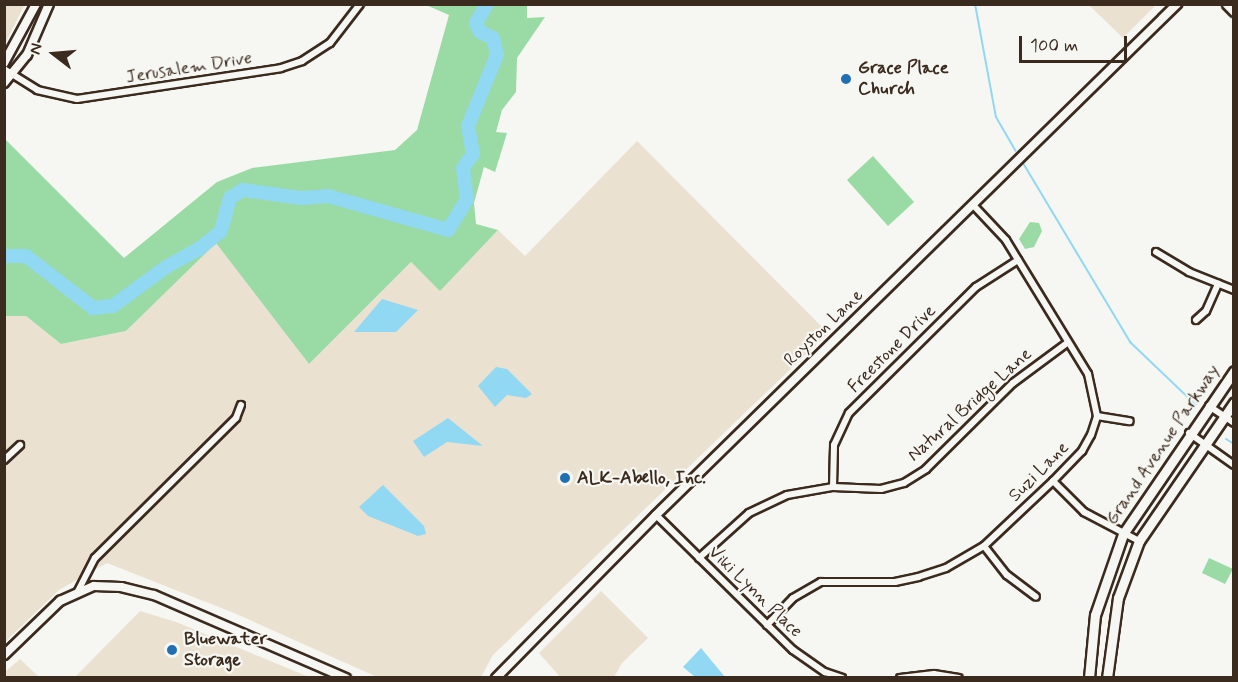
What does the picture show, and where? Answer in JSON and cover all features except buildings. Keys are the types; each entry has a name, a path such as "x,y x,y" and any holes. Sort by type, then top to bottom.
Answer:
{"main road":[{"path":"1227,4 1233,11"},
{"name":"Grand Avenue Parkway","path":"1089,678 1095,615 1123,534 1233,371"},
{"name":"Grand Avenue Parkway","path":"1107,678 1118,598 1139,541 1233,403"}],"street":[{"path":"4,63 36,4"},
{"path":"4,82 27,55 49,4"},
{"name":"Jerusalem Drive","path":"4,69 48,95 77,99 281,68 302,61 330,43 360,4"},
{"name":"Royston Lane","path":"496,678 656,514 1177,4"},
{"path":"973,205 1018,260 1088,374 1097,416 1130,421"},
{"path":"1156,252 1233,290"},
{"name":"Freestone Drive","path":"833,487 834,445 849,413 976,287 1018,260"},
{"path":"1196,320 1206,311 1218,284"},
{"name":"Natural Bridge Lane","path":"699,558 729,528 768,502 833,487 881,489 911,478 926,469 1013,383 1067,343"},
{"path":"78,591 95,558 236,418 241,405"},
{"path":"1209,406 1233,423"},
{"name":"Suzi Lane","path":"767,625 800,593 821,582 895,582 918,577 946,568 984,546 1082,452 1097,416"},
{"path":"1189,433 1233,465"},
{"path":"4,460 20,445"},
{"path":"1053,482 1084,512 1139,541"},
{"name":"Viki Lynn Place","path":"656,514 807,662 842,678"},
{"path":"984,546 1007,575 1036,597"},
{"path":"4,656 60,601 78,591 94,586 121,587 154,595 346,678"},
{"path":"900,678 934,674 959,678"}],"shaded area":[{"path":"4,5 24,6 5,44"},
{"path":"1089,5 1156,5 1123,38"},
{"path":"637,141 828,333 493,655 481,677 377,677 234,613 107,563 59,590 5,642 5,316 26,316 61,344 126,331 216,242 309,364 411,262 440,290 498,230 525,256"},
{"path":"601,591 648,638 622,663 614,677 560,677 539,653"},
{"name":"Bluewater Storage","path":"140,611 176,622 309,677 75,677"},
{"path":"20,659 39,677 5,677 5,672"}],"green space":[{"path":"426,5 527,5 527,18 545,17 517,58 516,92 502,110 496,132 507,133 495,172 484,167 474,203 476,224 498,230 440,291 411,262 309,364 216,243 126,331 61,344 26,316 5,316 5,139 124,258 217,182 252,168 395,150 417,130 449,15"},
{"path":"873,156 914,202 888,226 847,180"},
{"path":"1030,222 1039,223 1042,231 1034,247 1025,249 1019,239"},
{"path":"1209,558 1233,569 1225,584 1202,573"}],"water":[{"path":"382,299 418,310 396,332 354,332"},
{"path":"496,367 507,369 532,394 526,398 507,395 495,407 478,386"},
{"path":"448,418 483,446 447,442 424,457 413,441"},
{"path":"383,485 424,526 426,534 418,536 368,516 359,507"},
{"path":"701,648 725,677 695,677 683,667"}],"waterway":[{"path":"4,256 26,256 93,308 113,306 166,267 199,249 221,231 230,198 243,190 301,198 328,196 448,230 467,200 463,168 473,154 468,126 497,55 493,38 480,32 476,23 487,4"},
{"path":"975,4 996,117 1016,151"},
{"path":"1023,163 1130,342 1196,405"},
{"path":"1226,439 1234,444"}],"place":[{"name":"Grace Place Church","path":"846,79"},
{"name":"ALK-Abello, Inc.","path":"565,478"},
{"name":"Bluewater Storage","path":"172,650"}]}
